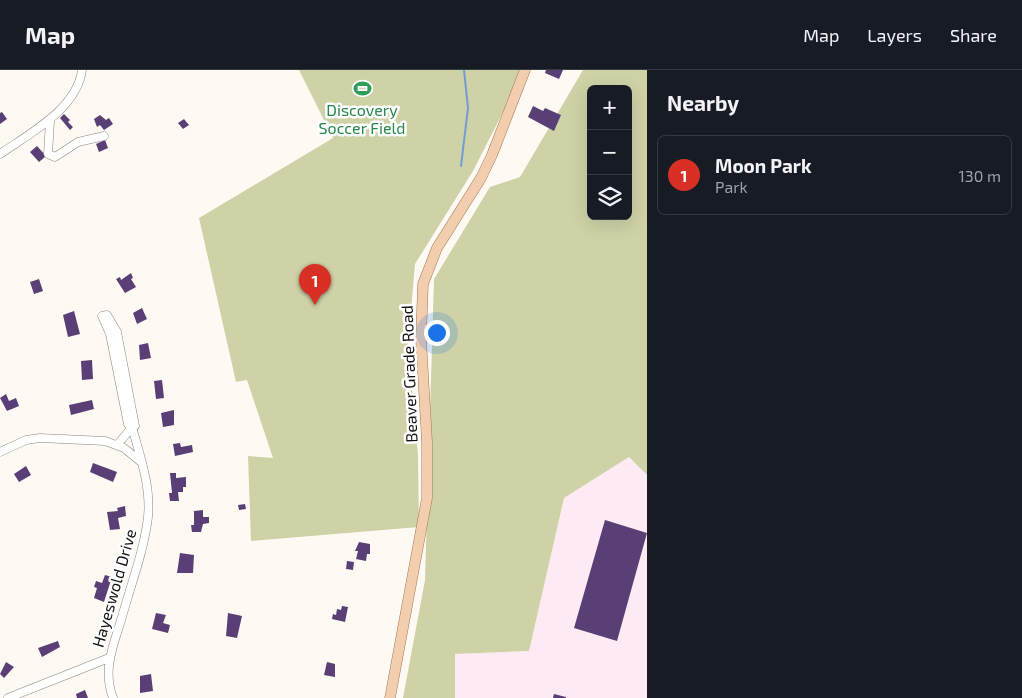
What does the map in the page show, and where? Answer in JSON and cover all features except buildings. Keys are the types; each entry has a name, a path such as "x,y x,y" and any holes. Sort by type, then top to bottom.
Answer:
{"main road":[{"name":"Beaver Grade Road","path":"390,698 427,498 427,442 420,339 423,284 437,248 481,178 525,70"}],"street":[{"path":"0,154 50,121 71,97 81,80 82,70"},
{"path":"50,121 48,154 55,157 78,142 104,136"},
{"name":"Hayeswold Drive","path":"113,698 109,682 109,658 145,534 148,504 142,464 132,427 128,424 110,334 102,316 104,315 109,317 117,332 134,416 135,426 132,427"},
{"path":"118,444 132,427"},
{"path":"0,452 17,444 40,438 105,441 118,444 130,452 142,464"},
{"path":"8,698 109,658"}],"shaded area":[{"path":"629,457 647,475 647,698 455,698 455,654 529,651 564,498"}],"green space":[{"path":"299,70 521,70 505,108 473,171 415,264 408,345 418,455 419,527 251,541 248,456 273,458 247,380 236,382 199,218 333,138"},
{"path":"583,70 647,70 647,475 629,457 564,498 529,651 455,654 455,698 403,698 425,580 434,279 490,187 520,177"}],"waterway":[{"path":"461,166 468,108 464,70"}],"place":[{"name":"Discovery Soccer Field","path":"362,89"},
{"name":"Moon Park","path":"315,305"}]}
